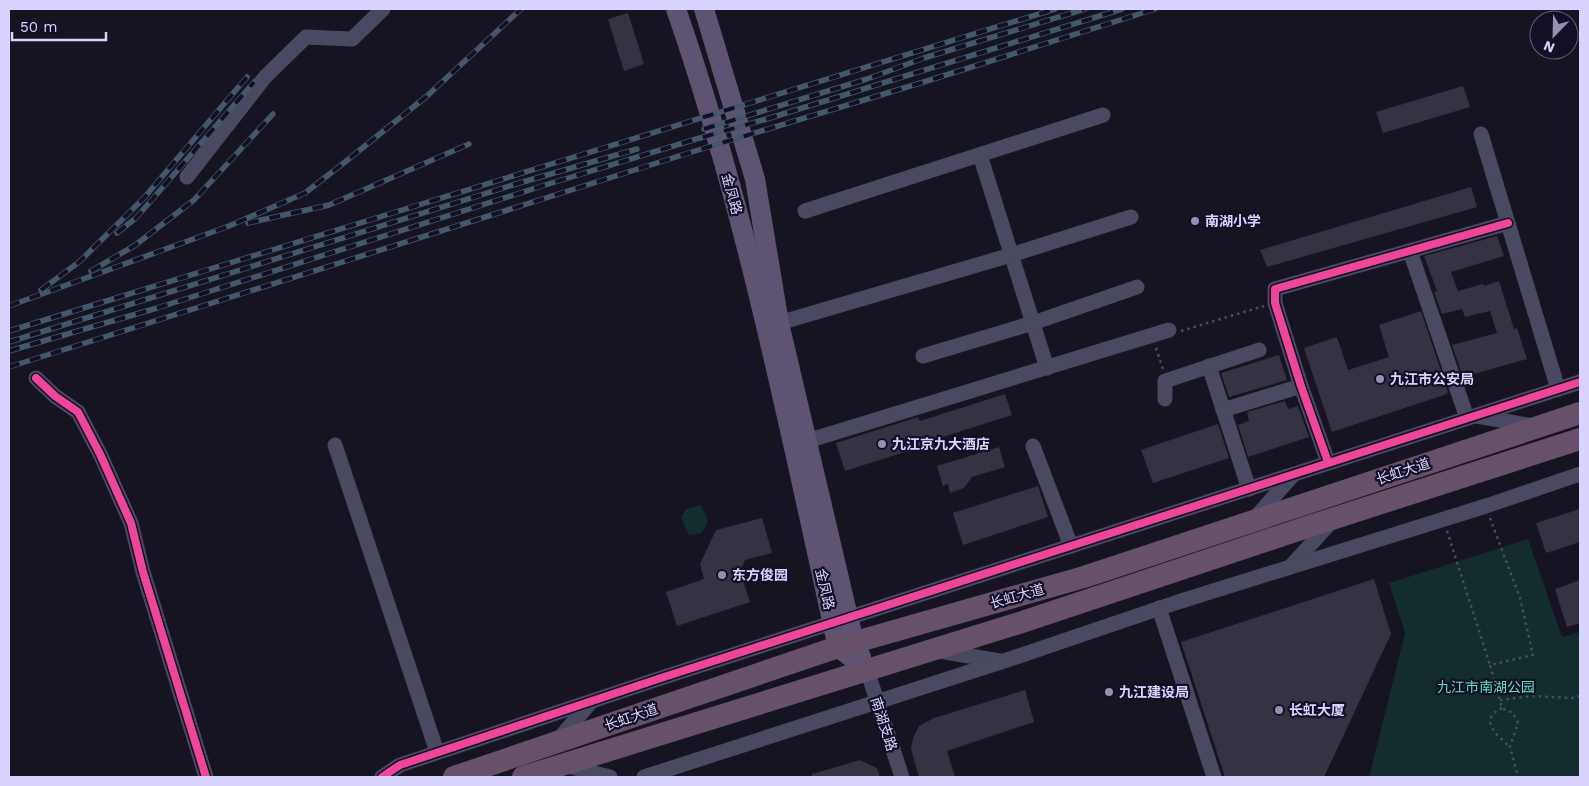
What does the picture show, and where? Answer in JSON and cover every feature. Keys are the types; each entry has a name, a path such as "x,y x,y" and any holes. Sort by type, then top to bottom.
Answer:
{"highway":[{"name":"长虹大道","path":"454,777 846,645 1084,577 1580,413"},
{"name":"长虹大道","path":"523,777 1019,623 1334,518 1580,439"}],"main road":[{"name":"金凤路","path":"676,9 732,189 846,645 867,670"},
{"name":"金凤路","path":"704,9 755,179 779,323 807,441 840,620"}],"street":[{"path":"188,177 265,77 306,38 352,39 383,9"},
{"path":"805,211 1103,115"},
{"path":"1481,134 1558,389"},
{"path":"980,155 1047,368"},
{"path":"779,323 1131,217"},
{"path":"1328,462 1301,386 1275,303 1274,290 1508,223"},
{"path":"1410,250 1471,417"},
{"path":"923,356 1137,287"},
{"path":"807,441 1151,336 1175,331"},
{"path":"1165,399 1164,381 1259,350"},
{"path":"1209,366 1249,489"},
{"path":"36,378 55,396 78,412 100,454 131,523 149,591 206,777"},
{"path":"382,777 400,765 437,752 1580,382"},
{"path":"1223,410 1301,386"},
{"path":"1471,417 1537,427"},
{"path":"335,445 437,752"},
{"path":"1033,446 1071,546"},
{"path":"1253,520 1294,474"},
{"path":"644,777 1003,661 1159,608 1486,506 1580,474"},
{"path":"1291,566 1334,518"},
{"path":"1159,608 1214,777"},
{"path":"932,650 1003,661"},
{"name":"南湖支路","path":"867,670 902,777"},
{"path":"555,743 592,701"},
{"path":"562,764 610,777"}],"path":[{"path":"1175,331 1275,303"},
{"path":"1151,336 1167,380"},
{"path":"1486,506 1520,598 1533,656 1490,665"},
{"path":"1443,519 1502,708"},
{"path":"1500,700 1532,696 1572,698 1580,696"},
{"path":"1502,708 1513,713 1518,723 1510,746 1518,777"},
{"path":"1502,708 1494,714 1491,728 1494,734 1510,746"}],"green space":[{"path":"701,505 708,521 702,533 689,536 681,517 686,509"},
{"name":"九江市南湖公园","path":"1528,539 1562,637 1580,632 1580,777 1369,777 1405,633 1389,583"}],"building":[{"path":"628,13 644,64 624,71 608,19"},
{"path":"1463,86 1470,107 1383,133 1376,112"},
{"path":"1471,187 1477,207 1267,267 1260,250"},
{"path":"1497,236 1504,256 1451,272 1458,291 1499,281 1514,329 1517,328 1527,359 1463,377 1452,345 1497,333 1490,311 1465,317 1462,309 1442,314 1434,292 1437,291 1424,256"},
{"name":"九江市公安局","path":"1421,311 1448,392 1447,394 1332,432 1304,348 1337,337 1348,370 1389,357 1379,325"},
{"path":"1279,355 1287,380 1229,397 1221,373"},
{"path":"1005,394 1012,415 845,471 836,443 918,417 920,421"},
{"path":"1285,401 1288,409 1298,406 1309,437 1248,457 1238,425 1249,421 1247,412"},
{"path":"1218,424 1229,458 1153,483 1141,450"},
{"path":"999,447 1005,467 972,477 964,488 950,493 948,484 943,486 937,466"},
{"path":"1038,486 1048,517 963,545 953,513"},
{"path":"1580,509 1580,542 1546,553 1536,523"},
{"name":"东方俊园","path":"762,518 772,553 745,560 740,572 750,602 677,626 666,592 704,579 700,564 716,530"},
{"name":"长虹大厦","path":"1374,579 1391,634 1324,777 1225,777 1181,642"},
{"path":"1580,580 1580,623 1567,627 1555,589"},
{"path":"1025,690 1034,722 947,751 955,777 919,777 911,749 913,738 919,726 934,718"},
{"path":"860,760 877,768 880,777 812,777 812,774"}],"railway":[{"path":"9,306 229,226 305,193 427,96 521,9"},
{"path":"9,331 1055,9"},
{"path":"704,129 867,79 924,58 1085,9"},
{"path":"9,351 157,308 542,186 770,118 1122,9"},
{"path":"9,367 695,151 927,81 1155,9"},
{"path":"41,290 79,262 143,199 247,77"},
{"path":"117,233 136,218 254,82"},
{"path":"91,271 134,246 194,200 273,114"},
{"path":"248,223 329,205 469,144"},
{"path":"9,342 516,184 637,149"}],"cycle path":[{"path":"1328,462 1301,386 1275,303 1275,289 1508,223"},
{"path":"36,378 55,396 78,412 100,454 131,523 143,572 206,777"},
{"path":"382,777 400,765 661,678 1580,382"}],"place":[{"name":"南湖小学","path":"1195,221"},
{"name":"九江市公安局","path":"1380,379"},
{"name":"九江京九大酒店","path":"882,444"},
{"name":"东方俊园","path":"722,575"},
{"name":"九江建设局","path":"1109,692"},
{"name":"长虹大厦","path":"1279,710"}]}
